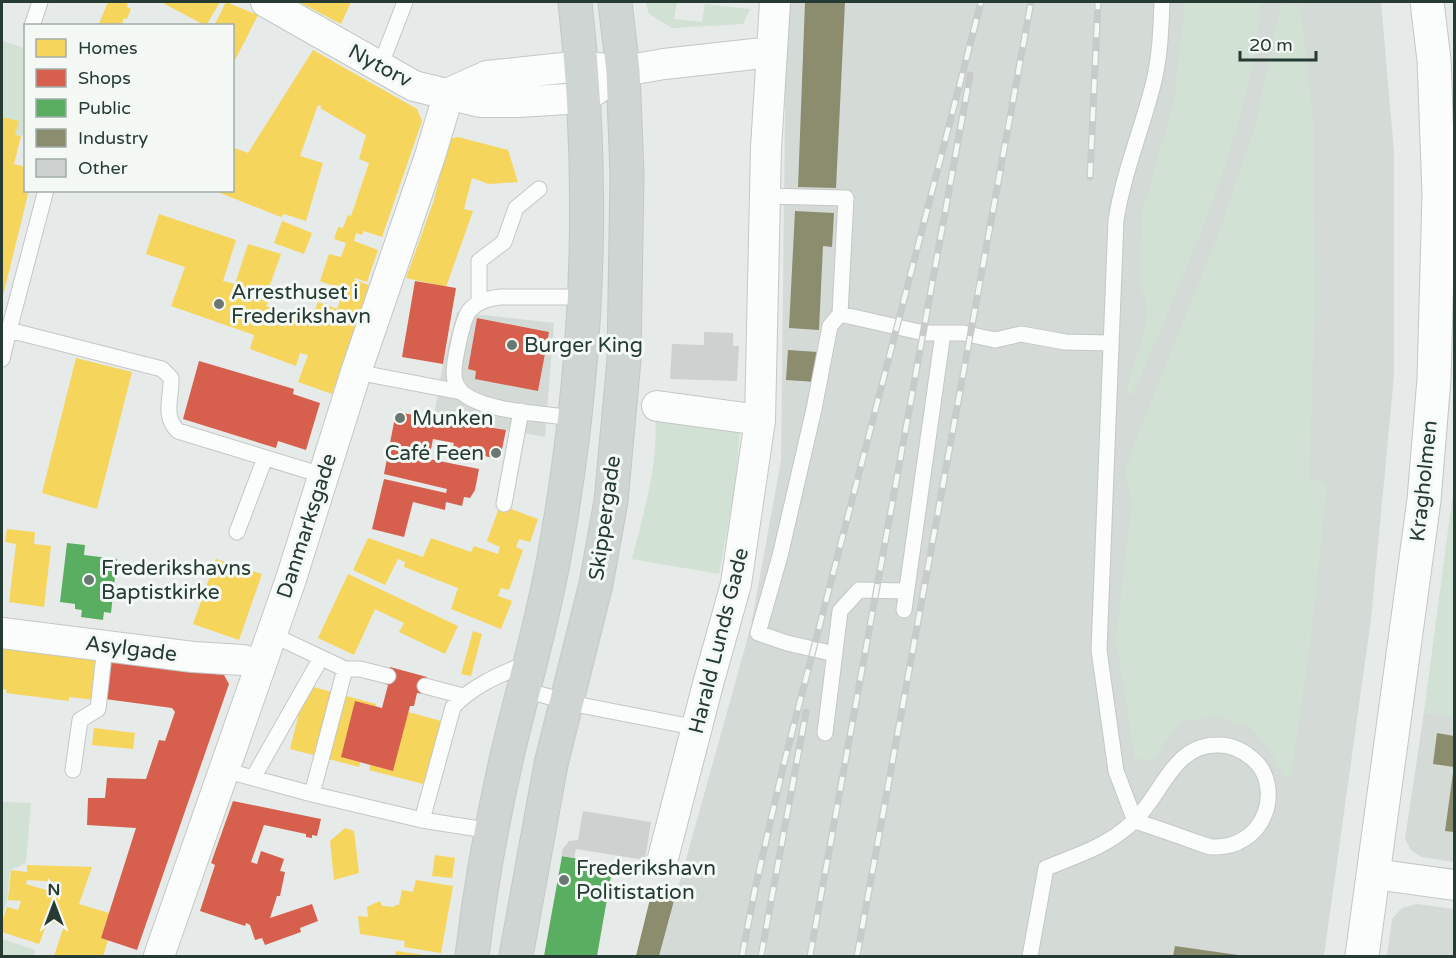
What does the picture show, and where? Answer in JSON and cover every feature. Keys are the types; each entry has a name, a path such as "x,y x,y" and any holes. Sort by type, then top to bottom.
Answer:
{"main road":[{"path":"574,2 584,98"},
{"path":"615,2 623,70"},
{"name":"Skippergade","path":"516,957 551,764 596,584 611,501 624,360 627,174 623,70"},
{"name":"Skippergade","path":"472,957 492,831 555,555 576,418 586,297 587,217 584,98"}],"street":[{"name":"Nytorv","path":"266,2 414,86 480,102 584,98"},
{"name":"Harald Lunds Gade","path":"663,858 736,584 760,420 765,196 775,2"},
{"name":"Kragholmen","path":"1362,957 1424,500 1446,275 1447,200 1427,2"},
{"path":"449,93 487,76 581,66 623,70 771,52"},
{"path":"584,98 623,70"},
{"name":"Danmarksgade","path":"159,957 271,634 449,93"},
{"path":"657,406 760,420"},
{"name":"Asylgade","path":"2,633 193,657 243,660 260,664"},
{"path":"1374,874 1455,885"}],"lane":[{"path":"33,24 40,2"},
{"path":"378,66 405,2"},
{"path":"1030,957 1046,868 1099,848 1135,821 1186,754 1204,745 1225,744 1244,751 1259,764 1268,783 1268,803 1262,822 1248,837 1230,846 1209,847 1135,821 1116,771 1099,650 1116,220 1128,163 1158,62 1162,2"},
{"path":"479,303 479,261 504,242 516,208 539,189"},
{"path":"2,359 44,192"},
{"path":"765,196 846,198 840,314 830,326 783,545 758,633 787,643 835,654"},
{"path":"461,392 454,376 463,321 479,303 489,298 501,297 586,297"},
{"path":"840,314 924,333 963,333 995,340 1021,334 1065,342 1111,343"},
{"path":"9,330 162,369 171,378 168,406 172,425 178,430 324,476"},
{"path":"904,610 943,333"},
{"path":"356,372 461,392 479,403 576,418"},
{"path":"504,504 521,411"},
{"path":"237,531 264,458"},
{"path":"825,733 840,611 859,590 906,591"},
{"path":"271,634 345,669 360,669 387,676"},
{"path":"73,770 80,720 98,709 105,646"},
{"path":"253,778 321,658"},
{"path":"312,794 345,669"},
{"path":"422,820 453,707 463,696 496,677 527,676 567,702 698,728"},
{"path":"425,686 463,696"},
{"path":"224,770 422,820 492,831"}],"shaded area":[{"path":"789,2 1381,2 1394,152 1394,376 1371,619 1324,956 659,956 751,626 781,460 786,32"},
{"path":"457,312 554,323 545,437 434,416 443,364"},
{"path":"1424,712 1454,717 1454,862 1421,857 1411,850 1405,839"},
{"path":"1417,904 1454,909 1454,956 1387,956 1392,919 1402,908"}],"green space":[{"path":"646,2 677,2 674,19 702,22 705,4 750,9 743,24 672,28 649,14"},
{"path":"1185,2 1261,2 1254,53 1229,153 1193,252 1132,395 1126,391 1147,321 1146,298 1139,284 1142,214 1174,101"},
{"path":"1281,5 1300,6 1313,120 1315,304 1309,479 1327,483 1311,636 1291,776 1284,777 1271,752 1250,727 1216,716 1180,722 1151,761 1135,758 1116,638 1132,504 1125,472 1138,434 1215,244 1255,127"},
{"path":"2,41 24,48 24,136 15,135 18,121 2,117"},
{"path":"655,414 740,431 735,488 719,574 632,559 653,469"},
{"path":"1454,485 1454,717 1424,712"},
{"path":"2,802 31,803 26,863 10,870 7,901 2,918"},
{"path":"2,939 35,950 33,956 2,956"}],"building: Homes":[{"path":"108,2 122,2 128,4 127,7 131,9 127,19 124,18 122,24 99,24"},
{"path":"161,2 220,2 207,24 202,24"},
{"path":"226,2 258,15 234,62 234,24 215,24"},
{"path":"299,2 351,2 341,24"},
{"path":"313,50 417,109 422,121 382,237 364,231 362,235 356,233 354,241 378,250 367,282 355,278 354,280 369,285 332,394 298,382 308,355 300,353 296,366 250,349 254,335 171,306 185,267 146,254 159,214 236,240 223,281 235,284 248,244 281,254 266,296 270,297 266,306 311,321 318,302 337,309 344,290 320,281 329,254 341,257 346,243 334,239 338,227 343,228 348,215 351,216 369,163 359,159 366,135 318,105 300,156 323,163 306,221 284,214 281,217 218,192 234,192 234,148 248,153"},
{"path":"2,117 19,121 15,135 21,136 14,164 24,166 24,192 29,192 2,300"},
{"path":"458,137 508,150 518,182 489,184 472,178 464,209 473,211 446,287 406,278 434,200 449,139"},
{"path":"282,221 312,233 304,254 274,243"},
{"path":"76,358 132,372 97,509 42,493"},
{"path":"500,505 538,519 530,542 519,539 516,547 523,550 509,590 501,588 498,596 512,601 501,629 451,609 458,588 404,567 405,562 398,559 385,585 353,570 368,538 423,557 431,538 471,552 474,546 498,554 500,547 487,541"},
{"path":"7,529 35,532 34,544 51,546 44,607 9,602 16,544 5,542"},
{"path":"216,559 262,574 239,640 193,624"},
{"path":"348,574 458,626 445,654 399,632 404,623 375,609 354,655 318,638"},
{"path":"473,631 482,634 471,676 461,674"},
{"path":"2,649 100,661 95,700 69,697 69,701 6,693 7,690 2,689"},
{"path":"306,685 376,704 359,767 290,749"},
{"path":"386,706 456,725 439,788 369,770"},
{"path":"94,728 135,733 133,749 92,745"},
{"path":"345,828 354,831 359,873 334,880 330,841"},
{"path":"435,855 455,858 452,878 432,876"},
{"path":"27,865 92,867 79,904 109,913 101,938 108,940 103,956 54,956 64,926 48,921 39,944 2,932 2,922 7,907 18,910 21,901 8,900 11,870 27,872","holes":["27,880 59,882 56,893 26,884"]},
{"path":"416,880 453,886 441,953 404,947 405,941 360,934 358,916 368,917 367,907 380,901 382,906 399,905 402,890 413,892"},
{"path":"396,951 424,955 424,956 395,956"}],"building: Shops":[{"path":"415,281 456,288 443,364 402,357"},
{"path":"477,318 549,332 538,391 475,379 476,371 468,369"},
{"path":"199,361 294,389 293,394 320,403 306,450 278,441 276,448 183,419"},
{"path":"396,412 506,430 500,459 452,450 454,443 433,439 429,459 479,469 475,490 470,498 464,497 462,506 446,502 445,510 413,502 404,537 372,529 384,479 446,493 447,489 384,474"},
{"path":"110,662 224,675 229,684 137,950 101,938 136,828 87,825 88,798 105,798 107,778 146,779 159,740 165,741 175,712 172,708 105,699"},
{"path":"390,667 427,677 423,694 417,693 414,706 410,706 393,771 341,757 355,701 382,708"},
{"path":"233,801 321,819 317,836 312,835 312,838 306,837 306,834 264,825 251,862 257,864 261,851 284,859 280,871 285,872 280,896 277,896 270,918 312,904 318,921 300,928 301,932 265,945 262,938 255,940 250,925 246,923 245,926 200,911 215,865 211,863"}],"building: Public":[{"name":"Frederikshavns Baptistkirke","path":"67,543 85,545 84,555 117,559 111,613 104,612 103,620 81,617 82,610 75,609 75,604 60,602"},
{"path":"562,856 613,865 597,956 544,956"}],"building: Industry":[{"path":"805,2 845,2 836,188 798,187"},
{"path":"795,211 834,213 832,247 823,246 819,330 789,328"},
{"path":"788,350 818,352 816,382 786,380"},
{"path":"1437,733 1454,736 1454,767 1433,764"},
{"path":"1454,773 1454,832 1445,831"},
{"path":"651,895 674,901 659,956 636,956"},
{"path":"1175,946 1238,955 1238,956 1173,956"}],"building: Other":[{"path":"704,332 733,333 733,346 739,346 737,381 670,379 672,344 704,345"},
{"path":"583,811 651,822 645,860 576,849 574,858 562,856 562,850 569,841 578,840"}],"railway":[{"path":"742,956 783,767 981,2"},
{"path":"857,956 1031,2"},
{"path":"1090,177 1098,2"},
{"path":"810,956 970,75"},
{"path":"761,956 806,712"}],"place":[{"name":"Arresthuset i Frederikshavn","path":"219,304"},
{"name":"Burger King","path":"512,345"},
{"name":"Munken","path":"400,418"},
{"name":"Café Feen","path":"496,453"},
{"name":"Frederikshavns Baptistkirke","path":"89,580"},
{"name":"Frederikshavn Politistation","path":"564,880"}]}
